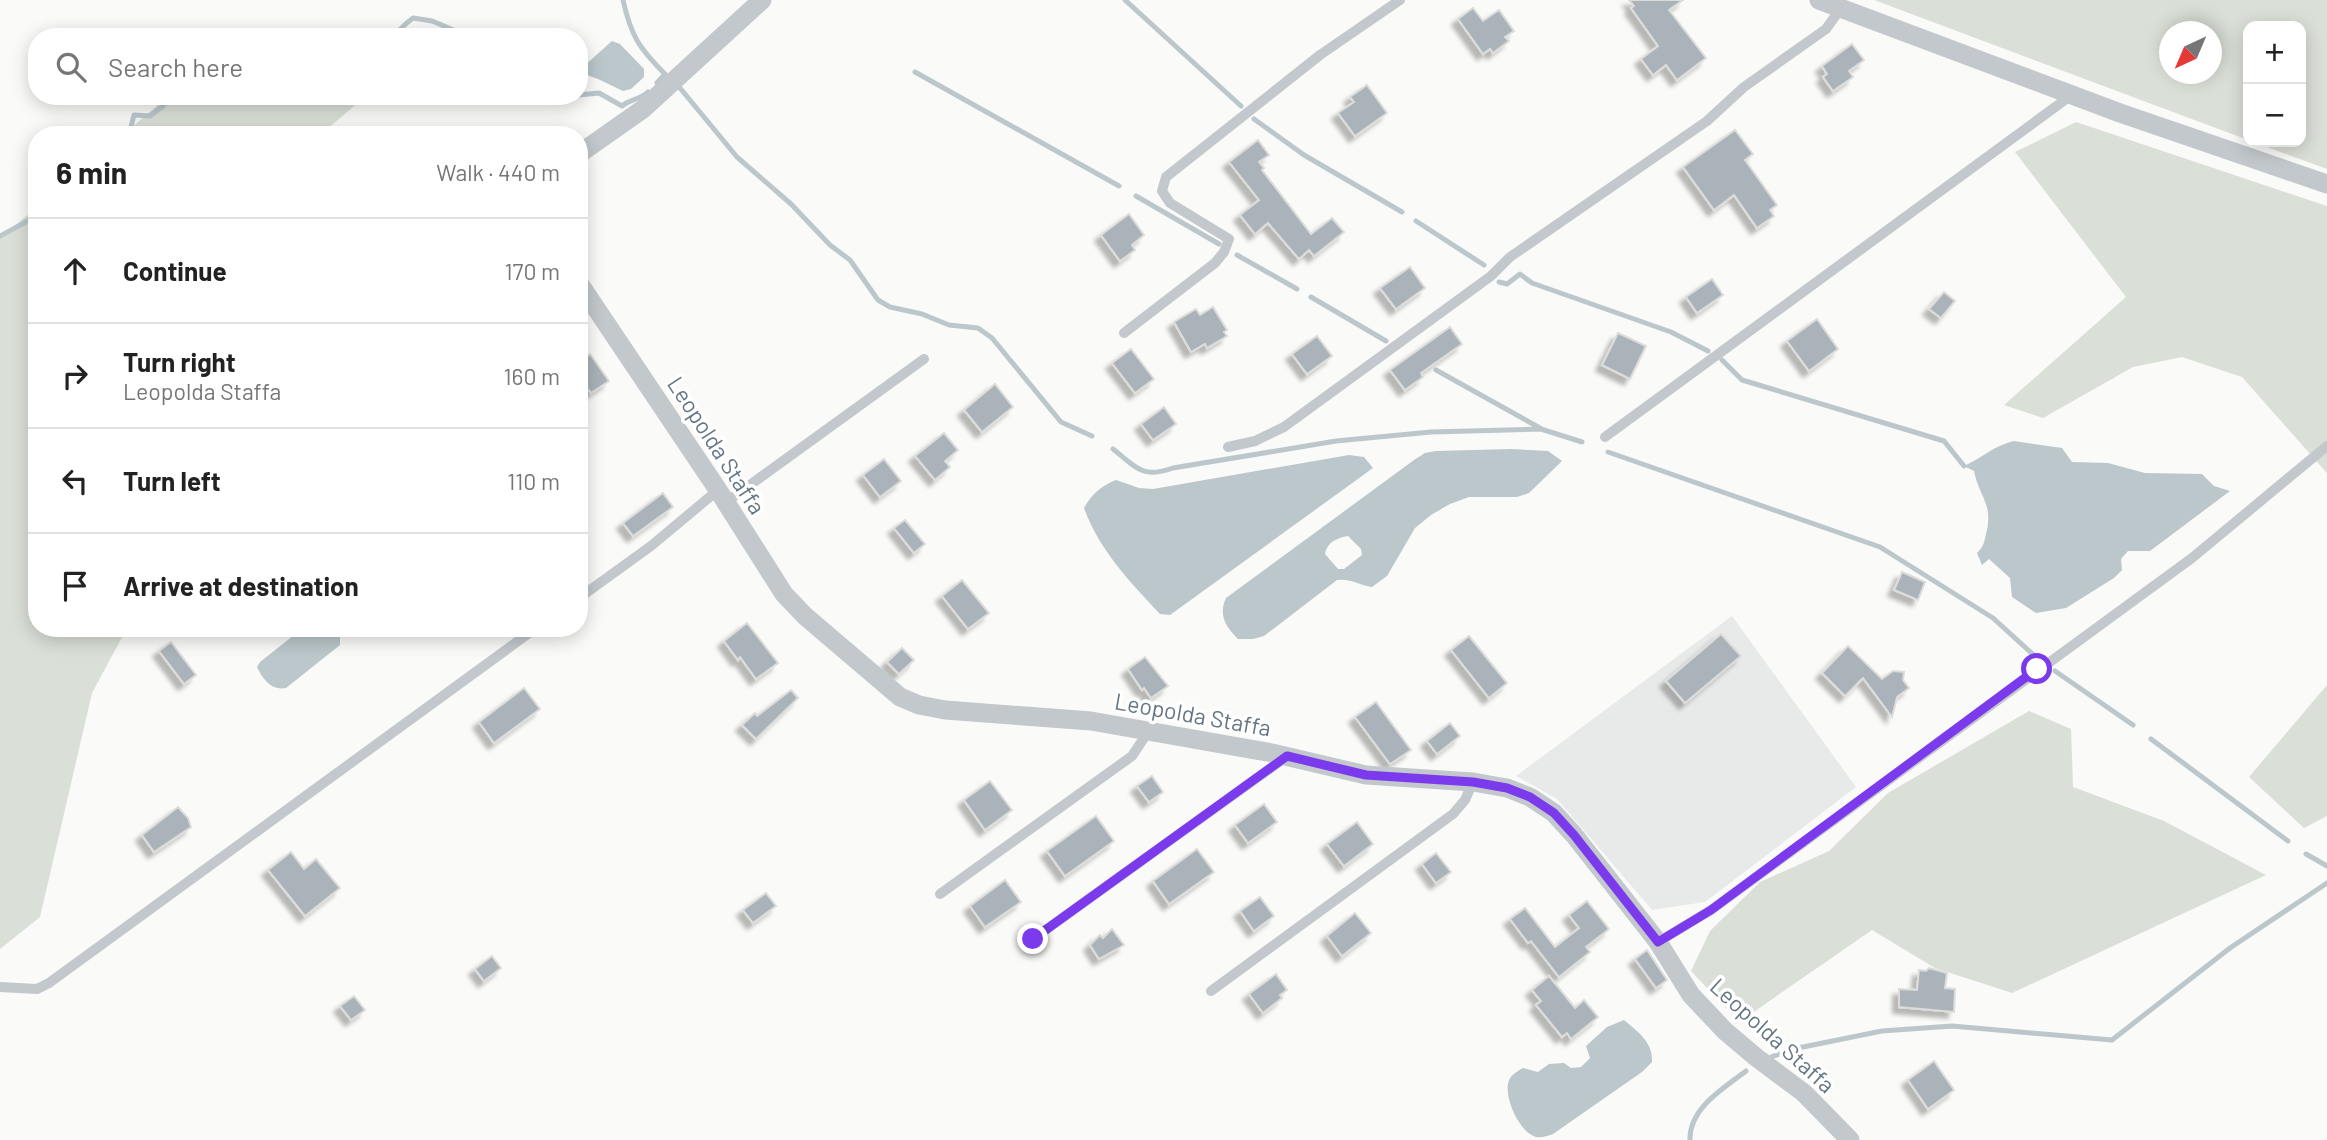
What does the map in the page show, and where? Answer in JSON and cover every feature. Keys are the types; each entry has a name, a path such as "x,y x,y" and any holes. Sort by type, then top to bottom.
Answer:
{"street":[{"path":"588,148 643,109 762,0"},
{"path":"1819,0 2120,113 2327,184"},
{"name":"Leopolda Staffa","path":"588,296 784,594 805,616 900,696 919,705 945,710 1091,720 1287,756 1366,775 1473,782 1507,788 1530,797 1554,813 1574,835 1658,942 1691,995 1725,1031 1804,1093 1850,1140"}],"lane":[{"path":"1124,333 1215,263 1224,252 1229,239 1170,203 1162,191 1166,177 1320,55 1400,0"},
{"path":"1228,447 1255,441 1284,427 1491,276 1510,257 1707,121 1744,87 1826,29 1841,8"},
{"path":"1605,437 2073,94"},
{"path":"588,591 924,359"},
{"path":"1658,942 1711,910 2192,558 2327,446"},
{"path":"0,987 37,989 50,983 524,637"},
{"path":"940,894 1132,756 1148,732"},
{"path":"1033,939 1287,756"},
{"path":"1211,991 1453,814 1465,800 1473,782"}],"shaded area":[{"path":"1874,0 2327,0 2327,169 2267,147 2306,147 2306,21 2243,21 2243,138"},
{"path":"612,41 620,44 644,69 644,77 631,89 623,91 588,75 588,63"},
{"path":"158,105 355,105 331,126 133,126"},
{"path":"2076,122 2327,206 2327,473 2242,377 2182,357 2133,367 2043,418 2004,405 2126,297 2015,152"},
{"path":"28,215 28,637 122,637 92,693 40,917 0,949 0,238"},
{"path":"2014,441 2062,448 2072,462 2108,463 2145,473 2202,474 2214,486 2230,491 2150,551 2128,551 2121,559 2122,570 2114,578 2066,608 2036,613 2012,597 2010,578 1989,559 1982,565 1977,553 1982,546 1988,524 1987,508 1974,471 1964,466"},
{"path":"1548,451 1562,461 1529,493 1517,497 1469,497 1431,515 1415,528 1387,576 1372,587 1337,580 1264,636 1238,639 1223,615 1226,598 1414,460 1425,453","holes":["1348,536 1361,549 1362,555 1344,569 1338,569 1325,554 1333,541"]},
{"path":"1349,455 1364,457 1373,468 1170,615 1160,614 1117,565 1098,538 1084,508 1097,491 1116,480 1139,488 1153,489"},
{"path":"1732,616 1856,787 1705,902 1652,910 1557,799 1516,776"},
{"path":"292,637 340,637 340,645 286,688 276,688 265,680 257,667"},
{"path":"2327,685 2327,816 2304,828 2249,777"},
{"path":"2029,711 2071,729 2073,787 2164,821 2266,875 2012,993 1935,968 1872,930 1739,1022 1691,971 1710,931 1760,882 1829,851 1888,793"},
{"path":"1624,1020 1647,1043 1652,1062 1642,1072 1553,1134 1536,1137 1524,1129 1511,1107 1508,1091 1511,1076 1523,1068 1538,1072 1549,1064 1564,1063 1571,1068 1581,1067 1590,1058 1586,1046 1607,1027"}],"building":[{"path":"1629,0 1683,0 1669,10 1706,58 1677,80 1666,65 1653,75 1641,59 1658,46 1631,8 1634,6"},
{"path":"1473,8 1483,21 1499,10 1514,31 1505,37 1509,41 1493,53 1490,49 1483,54 1458,19"},
{"path":"1852,44 1864,60 1849,71 1853,77 1833,91 1823,77 1827,74 1822,66"},
{"path":"1367,85 1387,113 1355,136 1338,113 1354,102 1350,97"},
{"path":"1735,130 1753,154 1745,160 1777,205 1770,210 1774,216 1757,228 1734,195 1714,210 1683,167"},
{"path":"1258,140 1269,155 1259,162 1264,168 1262,170 1311,234 1332,218 1344,232 1314,256 1309,250 1299,259 1268,223 1255,234 1240,215 1259,200 1229,162"},
{"path":"1129,214 1144,235 1132,245 1135,250 1120,261 1101,235"},
{"path":"1410,267 1425,288 1396,309 1380,288"},
{"path":"1712,279 1723,295 1697,313 1686,297"},
{"path":"1944,292 1955,301 1941,318 1929,309"},
{"path":"1213,307 1227,330 1224,332 1227,336 1207,348 1205,344 1191,352 1174,322 1196,309 1200,315"},
{"path":"1817,319 1838,349 1809,371 1787,341"},
{"path":"1450,327 1462,344 1421,373 1423,377 1405,390 1390,370"},
{"path":"1618,333 1646,346 1630,379 1602,365"},
{"path":"1317,336 1332,356 1307,374 1292,354"},
{"path":"1131,349 1154,379 1135,393 1112,363"},
{"path":"590,354 609,381 591,393 588,391"},
{"path":"995,384 1013,407 982,432 964,410"},
{"path":"1164,407 1176,424 1153,440 1141,424"},
{"path":"944,433 958,450 945,461 950,467 935,480 915,456"},
{"path":"884,459 901,481 880,497 863,475"},
{"path":"663,493 673,507 633,536 623,523"},
{"path":"905,520 925,544 914,553 894,528"},
{"path":"1902,572 1925,582 1918,600 1894,590"},
{"path":"962,580 989,613 968,629 942,596"},
{"path":"747,623 778,663 756,679 724,641"},
{"path":"1721,634 1741,656 1685,703 1666,681"},
{"path":"1469,636 1507,683 1489,698 1451,650"},
{"path":"171,642 196,675 184,684 159,651"},
{"path":"1848,646 1882,679 1893,671 1904,672 1903,680 1909,688 1897,697 1892,717 1863,678 1845,696 1822,673"},
{"path":"902,648 914,660 899,674 887,662"},
{"path":"1145,657 1168,686 1151,698 1128,669"},
{"path":"524,688 540,709 494,743 479,722"},
{"path":"791,690 798,698 756,739 742,725 755,713 757,716"},
{"path":"1376,702 1411,750 1390,764 1355,717"},
{"path":"1450,723 1460,736 1437,754 1427,741"},
{"path":"1152,776 1163,792 1149,802 1137,786"},
{"path":"990,781 1012,810 985,830 964,800"},
{"path":"1264,804 1277,822 1248,843 1235,825"},
{"path":"178,807 188,818 191,827 154,852 142,835"},
{"path":"1096,816 1114,841 1065,876 1047,851"},
{"path":"1357,822 1373,844 1344,866 1327,844"},
{"path":"1197,849 1214,872 1169,904 1153,881"},
{"path":"291,852 304,869 316,859 340,888 305,916 268,870"},
{"path":"1436,853 1451,872 1436,883 1422,864"},
{"path":"1005,880 1021,902 985,927 970,906"},
{"path":"766,893 776,906 753,923 743,910"},
{"path":"1260,897 1274,916 1254,931 1240,911"},
{"path":"1587,901 1609,929 1586,947 1590,952 1559,977 1510,919 1525,908 1555,947 1579,928 1569,915"},
{"path":"1355,913 1371,933 1342,956 1327,936"},
{"path":"1112,929 1124,945 1099,959 1090,945 1100,935 1103,938"},
{"path":"1647,950 1667,980 1656,988 1635,959"},
{"path":"492,956 501,968 484,981 475,969"},
{"path":"1929,968 1947,973 1945,988 1955,989 1954,1012 1899,1007 1899,989 1917,990 1919,970 1926,971"},
{"path":"1276,974 1287,990 1280,995 1282,998 1263,1013 1249,994"},
{"path":"1549,976 1575,1008 1584,1000 1598,1017 1571,1039 1567,1033 1562,1037 1536,1005 1541,1001 1532,990"},
{"path":"354,996 365,1010 351,1020 340,1006"},
{"path":"1934,1061 1954,1090 1928,1109 1908,1080"}],"waterway":[{"path":"623,0 637,41 665,74 657,83"},
{"path":"1125,0 1241,106"},
{"path":"401,28 413,18 432,21 449,28"},
{"path":"915,72 1119,186"},
{"path":"680,88 737,157 791,204 830,245 850,260 878,300 890,307 922,314 949,325 978,328 992,338 1061,422 1092,436"},
{"path":"588,94 599,93 622,106 648,92"},
{"path":"131,126 134,115 150,116 164,105"},
{"path":"1254,119 1304,155 1402,212"},
{"path":"1136,196 1219,244"},
{"path":"0,236 28,221"},
{"path":"1416,221 1484,265"},
{"path":"1237,255 1297,289"},
{"path":"1499,282 1507,284 1520,274 1532,283 1671,332 1708,351"},
{"path":"1311,297 1386,341"},
{"path":"1722,360 1742,380 1944,441 1964,466"},
{"path":"1436,370 1540,428"},
{"path":"1113,449 1140,470 1154,472 1336,441 1431,432 1541,429 1582,442"},
{"path":"1608,452 1880,547 1993,618 2037,658"},
{"path":"2055,671 2133,725"},
{"path":"2151,739 2288,841"},
{"path":"2306,854 2327,866"},
{"path":"1771,1057 1793,1049 1882,1031 1952,1026 2112,1040 2230,948 2327,883"},
{"path":"1690,1140 1691,1129 1701,1109 1746,1071"}],"route":[{"path":"1033,939 1287,756 1366,775 1473,782 1507,788 1530,797 1554,813 1574,835 1658,942 1711,910 2037,669"}]}
